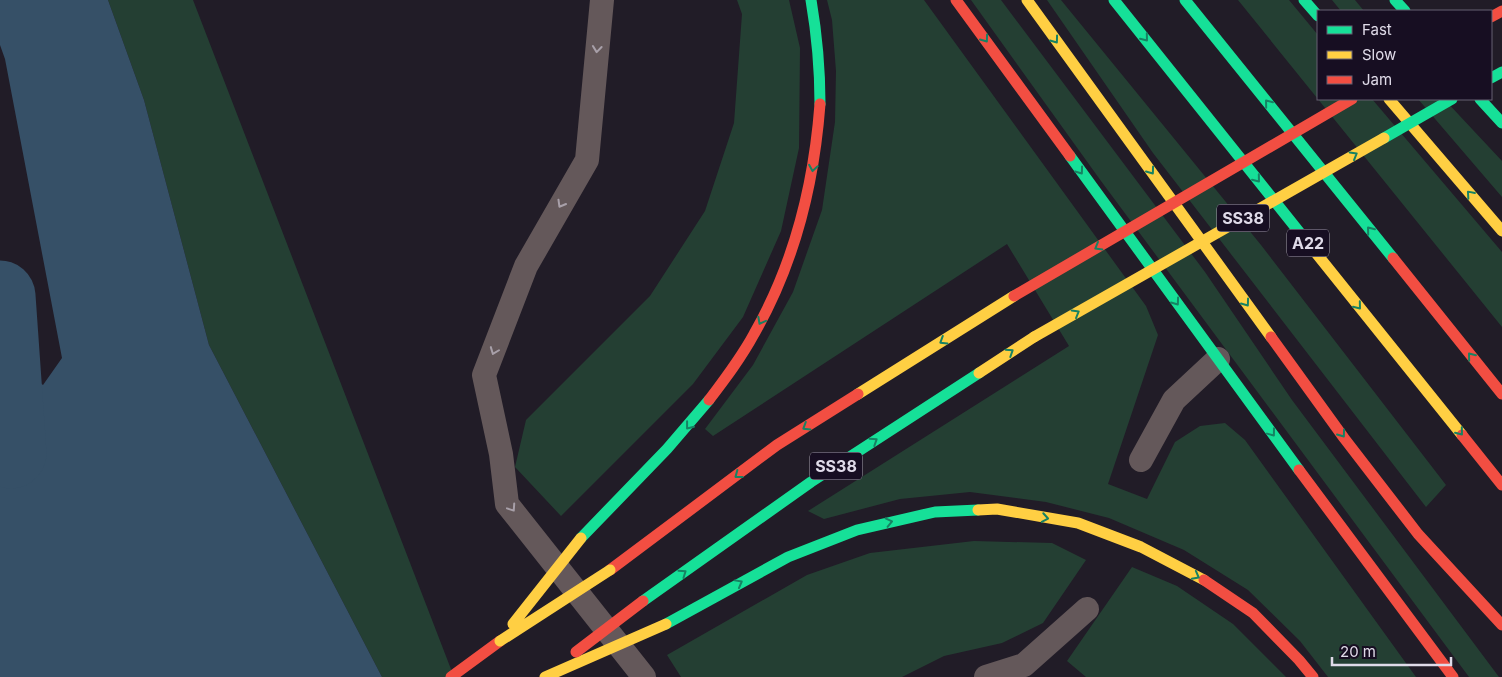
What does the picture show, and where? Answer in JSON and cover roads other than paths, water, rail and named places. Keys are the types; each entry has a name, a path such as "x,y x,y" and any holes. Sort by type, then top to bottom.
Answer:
{"main road":[{"path":"500,640 581,538 681,436 719,388 744,352 772,301 791,252 814,170 820,120 819,69 815,19 811,0"},
{"path":"956,0 1453,677"},
{"path":"1027,0 1344,438 1418,534 1502,625"},
{"name":"A22","path":"1114,0 1502,485"},
{"path":"1185,0 1502,394"},
{"path":"1304,0 1317,15"},
{"path":"1395,0 1404,10"},
{"name":"SS38","path":"451,677 500,640 610,570 777,445 1014,296 1350,100"},
{"path":"1390,100 1502,231"},
{"name":"SS38","path":"544,677 643,602 811,482 1034,337 1451,100"},
{"path":"1481,100 1502,123"},
{"path":"544,677 666,624 788,557 857,530 935,512 997,509 1078,524 1141,547 1203,579 1253,613 1299,660 1312,677"}],"lane":[{"path":"602,0 587,160 526,266 484,375 501,454 507,504 644,677"},
{"path":"1141,460 1174,400 1218,359"},
{"path":"986,677 1024,665 1087,609"}],"water":[{"path":"0,0 108,0 144,100 209,345 382,677 0,677 0,353 43,385 62,358 5,59 0,45"}],"waterway":[{"path":"0,296 11,453"}]}
